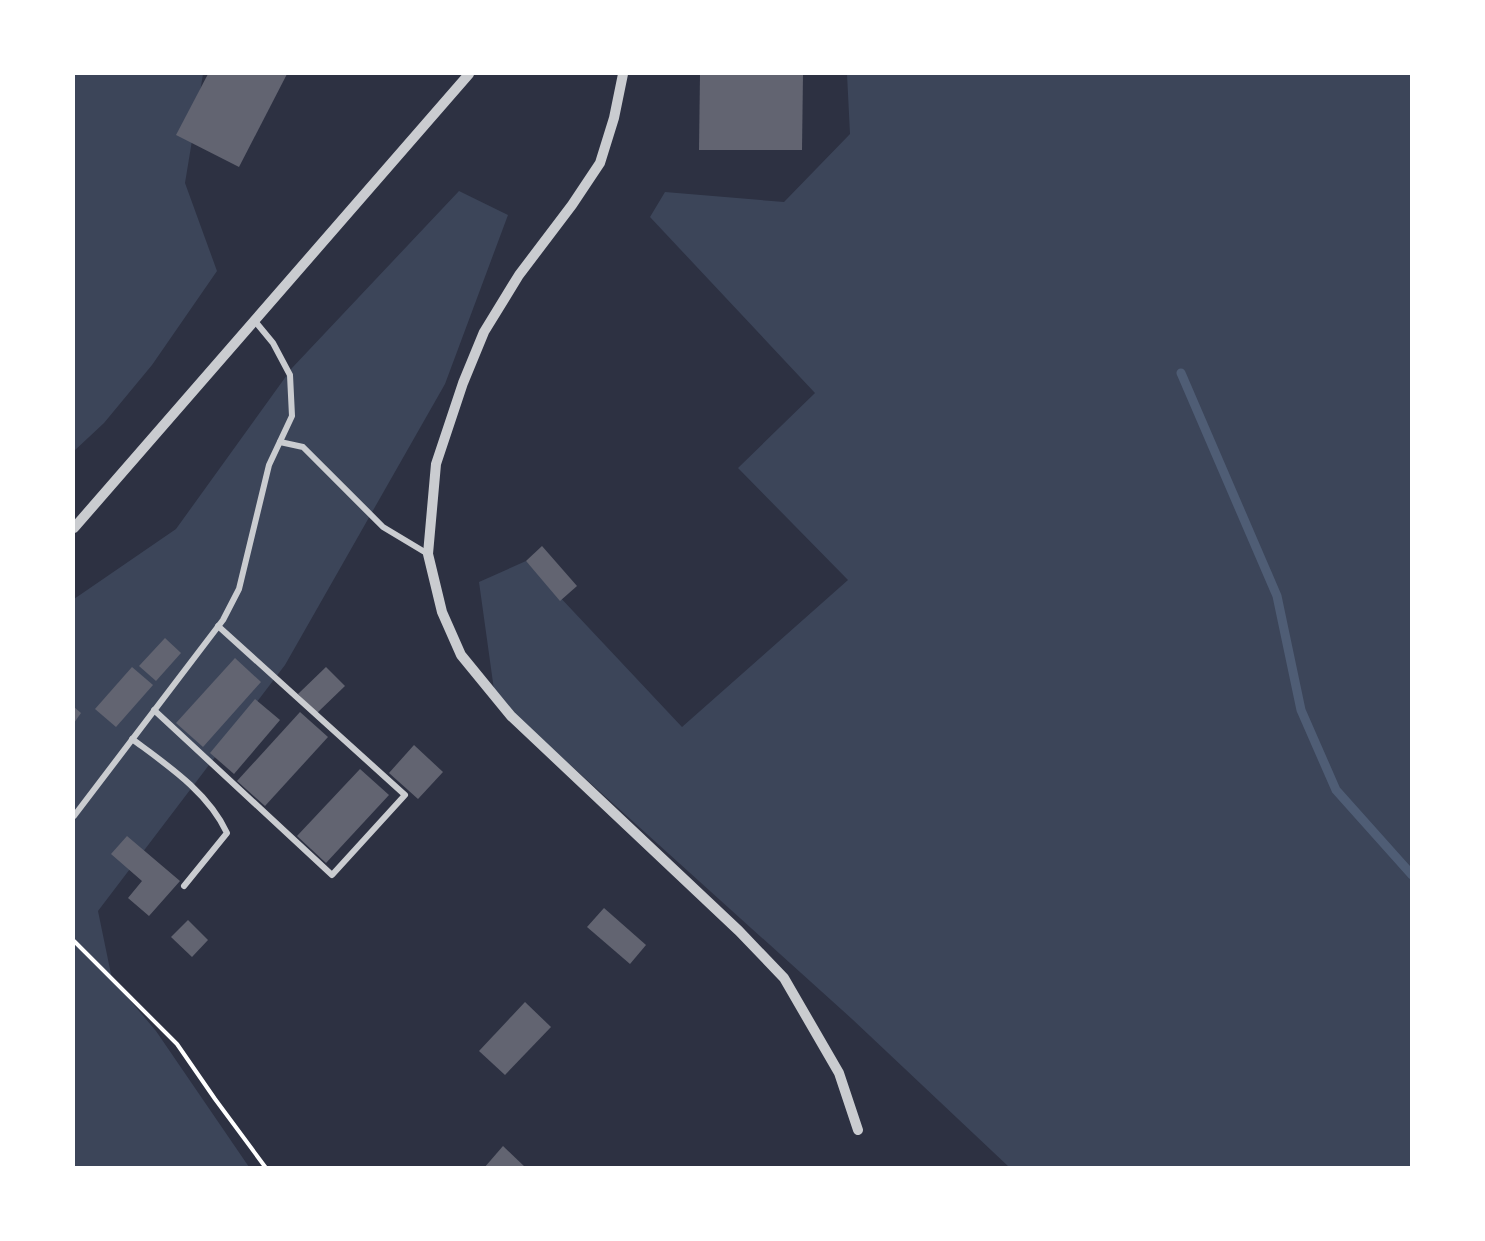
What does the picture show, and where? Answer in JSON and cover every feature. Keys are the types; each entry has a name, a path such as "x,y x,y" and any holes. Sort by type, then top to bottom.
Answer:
{"street":[{"path":"74,528 469,74"},
{"path":"623,74 614,118 600,163 572,205 519,275 484,332 463,383 436,464 428,554 442,612 460,655 511,716 739,931 784,978 839,1073 858,1130"},
{"path":"74,816 218,626 239,589 269,465 292,416 290,375 273,343 254,320"},
{"path":"280,442 303,447 383,527 428,554"},
{"path":"154,710 333,874 405,795 218,626"},
{"path":"132,739 177,772 218,815 226,833 184,886"}],"path":[{"path":"74,941 177,1044 266,1167"}],"shaded area":[{"path":"74,74 203,74 185,183 217,271 152,365 104,423 74,451"},
{"path":"847,74 1411,74 1411,1167 1009,1167 852,1019 495,697 479,582 526,561 682,727 848,580 738,468 815,393 650,217 665,192 784,202 850,134"},
{"path":"459,191 508,215 445,384 285,665 98,911 112,979 156,1031 249,1167 74,1168 74,599 176,529 292,368"}],"building":[{"path":"208,74 287,74 239,167 176,135"},
{"path":"700,74 803,74 802,150 699,150"},
{"path":"542,546 577,586 560,601 526,561"},
{"path":"165,638 181,653 156,681 139,666"},
{"path":"235,658 261,682 203,747 176,723"},
{"path":"132,667 153,685 116,727 95,709"},
{"path":"326,667 345,686 317,713 298,694"},
{"path":"255,699 280,720 234,774 210,753"},
{"path":"74,707 81,713 74,723"},
{"path":"300,712 328,737 265,806 237,781"},
{"path":"414,745 443,772 418,799 389,773"},
{"path":"360,769 389,795 326,863 297,836"},
{"path":"127,836 180,881 149,916 128,898 142,881 111,854"},
{"path":"604,908 646,945 630,964 587,927"},
{"path":"188,920 208,940 192,957 171,937"},
{"path":"525,1002 551,1027 505,1075 479,1051"},
{"path":"503,1146 526,1168 484,1168"}],"waterway":[{"path":"1181,373 1277,596 1301,710 1336,790 1412,875"}]}
